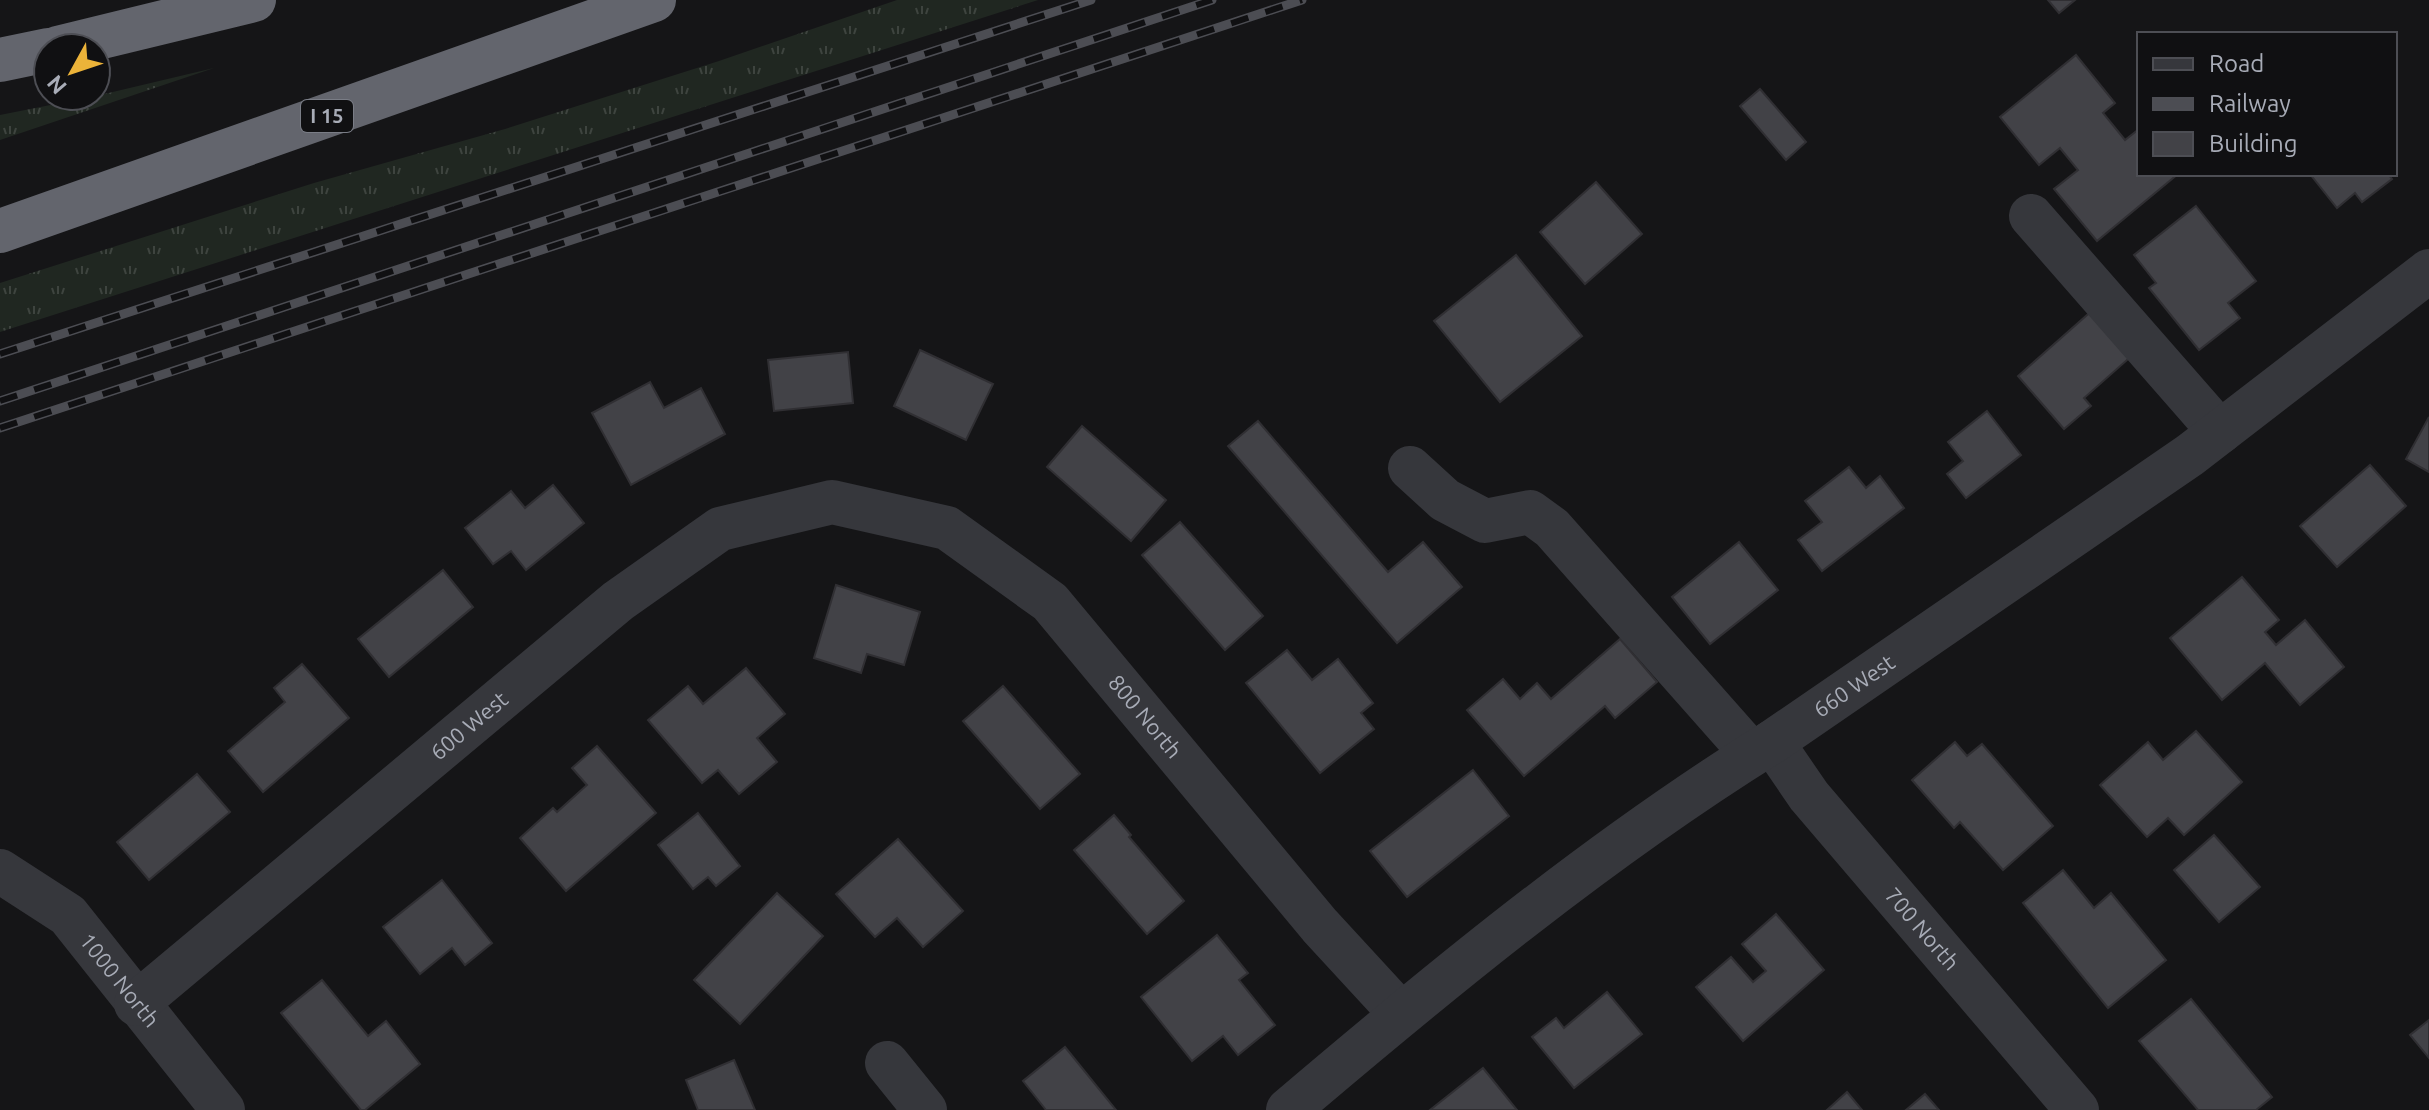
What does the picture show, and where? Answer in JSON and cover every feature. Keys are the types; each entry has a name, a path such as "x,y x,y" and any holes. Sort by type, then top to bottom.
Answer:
{"highway":[{"path":"112,35 254,0"},
{"name":"I 15","path":"0,231 654,0"},
{"path":"0,60 32,53"}],"street":[{"path":"2031,216 2220,432"},
{"name":"660 West","path":"1288,1110 1401,1014 1574,878 2220,432 2429,271"},
{"name":"700 North","path":"1410,468 1445,500 1485,521 1530,512 1552,528 1809,796 2077,1110"},
{"name":"600 West","path":"136,1004 618,601 720,529 832,502"},
{"name":"800 North","path":"832,502 947,528 1050,602 1320,926 1401,1014"},
{"name":"1000 North","path":"0,871 68,915 223,1110"},
{"path":"887,1063 925,1110"}],"green space":[{"path":"897,0 1038,0 0,332 0,283 314,183 505,129"},
{"path":"214,68 112,102 112,92"},
{"path":"32,109 32,112 83,112 0,140 0,115"}],"building":[{"path":"2048,0 2075,0 2059,13"},
{"path":"2076,55 2115,103 2103,113 2125,140 2137,131 2137,176 2176,176 2097,241 2054,189 2078,170 2060,148 2039,165 2000,117"},
{"path":"1760,89 1806,142 1786,160 1740,106"},
{"path":"2312,176 2390,176 2392,179 2362,202 2355,193 2337,208"},
{"path":"1596,182 1642,234 1585,284 1540,232"},
{"path":"2196,206 2256,281 2228,303 2240,318 2199,350 2149,288 2156,283 2134,255"},
{"path":"1516,255 1582,336 1500,402 1434,321"},
{"path":"2095,308 2135,353 2084,398 2091,406 2064,429 2018,376"},
{"path":"920,350 993,384 966,440 894,406"},
{"path":"848,352 853,403 774,411 768,360"},
{"path":"650,382 664,408 701,388 725,434 631,485 592,413"},
{"path":"1987,411 2021,455 1966,498 1947,474 1963,461 1948,442"},
{"path":"2429,417 2429,472 2406,459"},
{"path":"1258,421 1388,572 1423,542 1462,587 1397,643 1228,446"},
{"path":"1082,426 1166,500 1131,541 1047,467"},
{"path":"2370,465 2406,506 2337,567 2300,526"},
{"path":"1849,467 1866,488 1880,476 1904,508 1822,571 1798,540 1822,522 1805,501"},
{"path":"553,485 584,523 526,570 511,551 493,564 465,528 511,491 525,508"},
{"path":"1180,522 1263,616 1225,650 1142,555"},
{"path":"1739,542 1778,590 1710,644 1672,597"},
{"path":"443,570 473,607 389,677 358,639"},
{"path":"2242,577 2279,620 2265,632 2276,645 2305,620 2344,667 2300,705 2265,663 2222,700 2170,638"},
{"path":"836,585 920,612 904,665 867,654 861,673 814,658"},
{"path":"1620,639 1657,682 1615,718 1605,706 1524,776 1467,710 1503,679 1520,699 1537,683 1551,699"},
{"path":"1287,650 1312,680 1338,659 1373,703 1361,713 1374,729 1320,773 1246,683"},
{"path":"302,664 349,718 263,792 228,751 285,702 274,688"},
{"path":"746,668 785,714 757,738 777,762 739,794 718,770 702,783 648,720 688,686 703,704"},
{"path":"1003,686 1080,774 1040,809 963,721"},
{"path":"2196,731 2242,782 2184,835 2168,818 2147,837 2100,785 2148,742 2163,760"},
{"path":"1955,742 1967,756 1982,744 2053,826 2003,870 1960,822 1954,828 1912,780"},
{"path":"597,746 656,813 566,891 520,838 553,808 557,812 587,785 572,768"},
{"path":"1473,770 1509,816 1407,897 1370,851"},
{"path":"197,774 230,812 149,880 117,842"},
{"path":"698,813 740,866 716,886 708,877 693,889 658,845"},
{"path":"1114,815 1184,901 1147,934 1074,850"},
{"path":"2214,835 2260,887 2219,922 2174,870"},
{"path":"898,839 963,911 923,947 897,918 875,937 836,894"},
{"path":"2063,870 2094,908 2111,893 2166,960 2108,1008 2023,903"},
{"path":"442,880 492,943 465,965 452,948 420,974 383,927"},
{"path":"777,893 823,936 740,1024 694,980"},
{"path":"1776,914 1824,970 1743,1041 1696,987 1731,957 1753,982 1766,971 1742,944"},
{"path":"1217,935 1248,973 1239,980 1275,1025 1238,1055 1223,1036 1192,1061 1141,997"},
{"path":"322,980 368,1036 386,1021 420,1064 365,1110 361,1110 281,1013"},
{"path":"1607,992 1642,1034 1574,1088 1532,1037 1556,1018 1564,1028"},
{"path":"2191,999 2272,1097 2256,1110 2198,1110 2139,1041"},
{"path":"2429,1020 2429,1058 2410,1035"},
{"path":"1065,1047 1116,1110 1046,1110 1023,1081"},
{"path":"734,1060 755,1110 698,1110 686,1080"},
{"path":"1483,1068 1517,1110 1430,1110"},
{"path":"1847,1092 1862,1110 1827,1110"},
{"path":"1925,1094 1939,1110 1906,1110"}],"railway":[{"path":"0,354 1091,0"},
{"path":"0,401 1212,0"},
{"path":"0,428 1302,0"}]}
